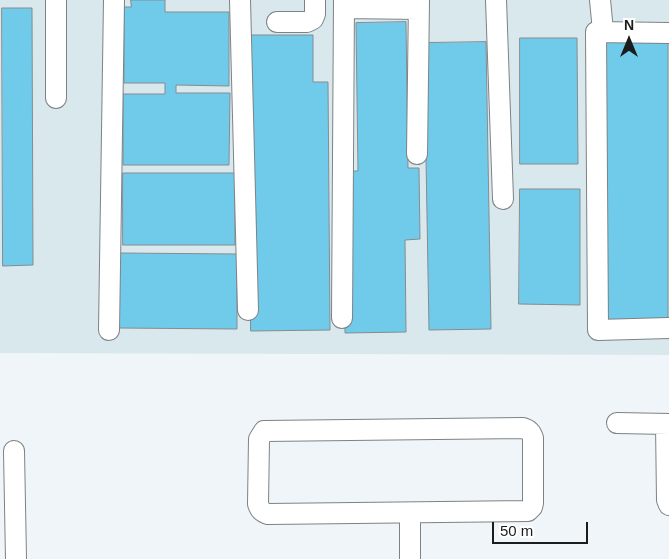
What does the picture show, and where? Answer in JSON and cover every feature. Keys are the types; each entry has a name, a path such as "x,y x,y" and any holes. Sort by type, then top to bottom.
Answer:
{"lane":[{"path":"56,0 56,98"},
{"path":"109,330 114,0"},
{"path":"240,0 248,310"},
{"path":"278,22 307,22 313,19 315,0"},
{"path":"496,0 503,199"},
{"path":"600,0 603,31"},
{"path":"342,318 344,4 419,5 417,154"},
{"path":"669,33 596,32 598,330 669,328"},
{"path":"617,424 668,424 667,500 669,505"},
{"path":"523,428 531,433 533,503 528,511 410,513 263,512 258,504 261,435 264,431 278,430 523,428"},
{"path":"14,451 16,559"},
{"path":"410,513 410,559"}],"shaded area":[{"path":"0,0 669,0 669,355 0,353"}],"building":[{"path":"131,0 165,0 165,12 229,12 229,86 176,85 176,93 230,93 229,165 123,165 123,94 165,94 165,83 124,83 124,7 131,7"},
{"path":"2,8 32,8 33,265 3,266"},
{"path":"406,22 408,168 419,168 420,239 405,240 406,332 345,333 343,171 358,171 356,23"},
{"path":"248,35 313,35 313,82 328,82 330,330 251,331"},
{"path":"520,38 577,38 578,164 520,164"},
{"path":"486,42 491,329 429,330 424,43"},
{"path":"603,42 668,42 668,325 603,325"},
{"path":"123,173 235,173 235,245 123,245"},
{"path":"520,189 580,189 580,305 519,304"},
{"path":"118,253 237,254 237,329 118,328"}]}
